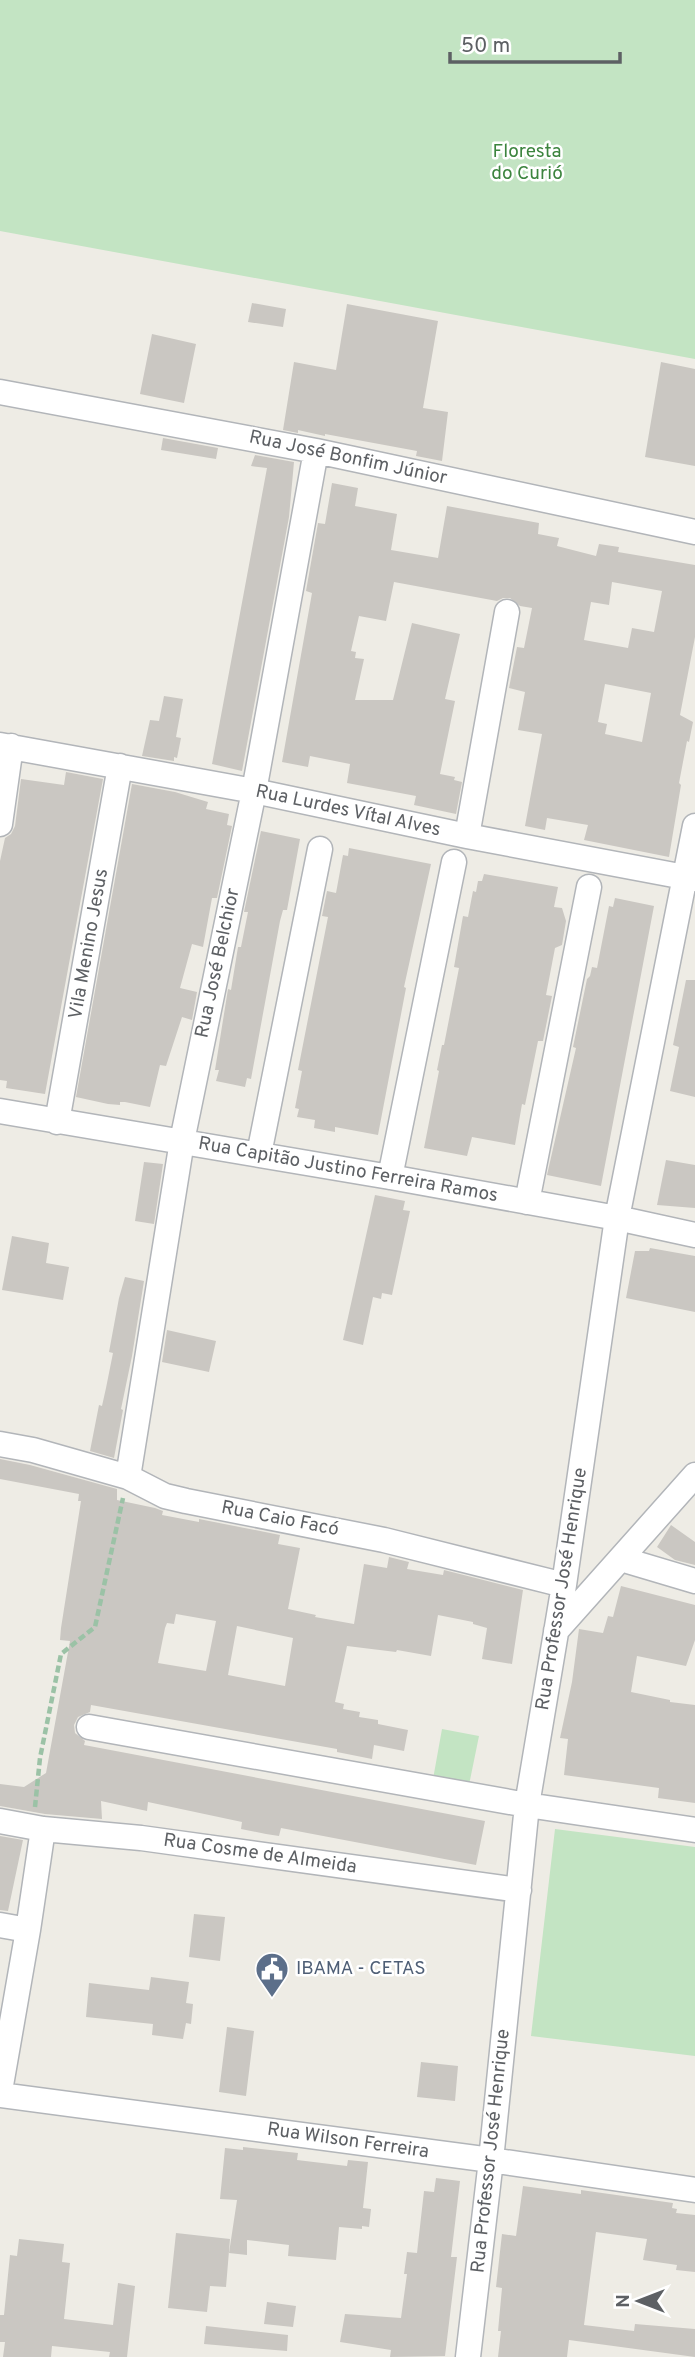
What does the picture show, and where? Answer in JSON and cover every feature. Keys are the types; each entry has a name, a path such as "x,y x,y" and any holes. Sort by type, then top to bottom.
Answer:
{"street":[{"name":"Rua José Bonfim Júnior","path":"0,392 316,451 695,533"},
{"name":"Rua José Belchior","path":"128,1477 182,1141 254,791 316,451"},
{"path":"467,836 507,612"},
{"name":"Rua Lurdes Vítal Alves","path":"6,746 254,791 467,836 690,878"},
{"path":"0,824 6,746"},
{"name":"Vila Menino Jesus","path":"57,1122 120,766"},
{"name":"Rua Professor José Henrique","path":"468,2357 527,1805 564,1585 617,1218 690,878 695,826"},
{"path":"260,1154 320,849"},
{"path":"390,1177 454,862"},
{"path":"527,1202 589,887"},
{"name":"Rua Capitão Justino Ferreira Ramos","path":"0,1111 390,1177 617,1218 695,1235"},
{"name":"Rua Caio Facó","path":"0,1444 33,1450 128,1477 164,1496 384,1540 564,1585"},
{"path":"556,1631 695,1475"},
{"path":"621,1559 695,1581"},
{"path":"89,1727 527,1805 695,1830"},
{"name":"Rua Cosme de Almeida","path":"0,1821 519,1890"},
{"path":"0,2093 28,1930 37,1828"},
{"path":"0,1925 28,1930"},
{"name":"Rua Wilson Ferreira","path":"0,2093 695,2190"}],"path":[{"path":"37,1828 40,1758 61,1654 96,1627 128,1477"}],"green space":[{"name":"Floresta do Curió","path":"0,0 695,0 695,359 0,231"},
{"path":"442,1729 479,1736 469,1785 433,1779"},
{"path":"555,1829 695,1847 695,2056 531,2036"}],"building":[{"path":"252,303 286,309 283,327 248,322"},
{"path":"347,304 438,321 423,408 448,412 442,461 416,456 417,451 325,434 283,430 294,362 336,370"},
{"path":"152,334 196,344 184,403 140,394"},
{"path":"661,362 695,369 695,466 645,457"},
{"path":"163,438 218,448 216,459 161,450"},
{"path":"255,455 294,462 289,517 242,771 212,764 267,468 251,466"},
{"path":"332,483 358,488 355,506 397,514 391,550 438,558 447,506 539,523 538,534 559,538 557,546 596,556 599,544 619,547 618,552 695,565 695,637 680,715 693,722 679,783 681,785 669,857 584,840 588,825 547,818 545,830 525,826 542,734 518,730 525,692 509,688 517,647 524,648 532,608 520,606 510,598 497,601 394,582 386,621 359,616 351,651 356,652 355,658 364,659 355,700 393,700 412,623 460,634 445,699 455,701 440,774 455,777 454,780 462,782 456,814 414,805 416,796 347,783 350,764 310,756 308,767 282,762 312,593 306,591 318,523 325,524","holes":["612,582 662,591 654,632 632,628 628,648 584,640 591,602 609,605","605,684 651,693 642,742 605,734 607,724 598,722"]},
{"path":"164,696 183,699 176,737 181,738 174,761 142,756 150,720 159,721"},
{"path":"66,772 103,779 45,1094 6,1088 7,1081 0,1080 0,861 5,838 15,826 21,779 64,785"},
{"path":"132,784 175,792 208,802 206,809 229,814 227,825 232,826 217,898 212,898 203,947 192,944 180,988 197,992 192,1020 182,1017 166,1066 160,1065 150,1107 125,1102 120,1102 120,1105 108,1104 76,1097"},
{"path":"261,831 300,839 287,910 283,910 280,921 251,1079 247,1078 245,1087 216,1081 219,1070 215,1070 228,989 231,990 238,947 241,947 248,912 244,912"},
{"path":"349,848 431,864 404,987 406,988 378,1135 335,1127 335,1132 314,1128 315,1120 297,1117 299,1109 295,1108 302,1071 298,1070 328,917 322,916 327,891 336,893 343,855 348,856"},
{"path":"484,874 558,887 554,907 562,908 566,921 562,945 555,948 546,995 552,996 543,1041 538,1041 515,1145 472,1137 467,1156 424,1148 439,1071 437,1070 459,968 454,967 463,916 468,917 473,891 476,892 478,881 482,881"},
{"path":"615,898 654,906 601,1186 547,1175 576,1048 573,1047 587,979 592,967 597,968 609,906 613,907"},
{"path":"686,980 695,980 695,1097 670,1091 679,1047 673,1045"},
{"path":"666,1160 695,1165 695,1208 657,1205"},
{"path":"144,1162 163,1164 154,1224 135,1221"},
{"path":"375,1195 405,1201 403,1210 410,1211 392,1295 382,1293 381,1299 373,1297 363,1345 343,1340"},
{"path":"12,1236 49,1243 46,1263 69,1267 63,1300 2,1290"},
{"path":"650,1248 695,1256 695,1312 626,1298 635,1251 649,1251"},
{"path":"125,1277 144,1281 114,1458 90,1451 99,1405 102,1406 106,1388 113,1353 109,1352"},
{"path":"167,1330 216,1341 209,1372 162,1362"},
{"path":"0,1459 117,1489 117,1500 155,1508 163,1511 162,1515 199,1522 199,1519 280,1535 278,1544 300,1548 288,1609 316,1615 315,1617 354,1624 364,1564 387,1568 389,1557 409,1562 407,1569 443,1575 444,1570 523,1590 512,1664 482,1659 487,1628 473,1622 438,1615 431,1656 347,1646 335,1702 344,1704 343,1709 360,1712 359,1717 408,1730 404,1751 374,1745 372,1759 337,1752 337,1749 91,1705 90,1712 78,1717 74,1725 75,1733 85,1741 84,1745 485,1821 476,1865 281,1828 279,1836 266,1834 241,1829 242,1822 148,1802 147,1811 101,1801 102,1819 45,1814 0,1806 0,1784 24,1787 46,1773 70,1641 60,1640 81,1501 78,1501 79,1494 0,1479","holes":["176,1614 216,1621 206,1671 158,1663 165,1628 167,1623 174,1624","237,1626 293,1638 285,1686 228,1675"]},
{"path":"671,1525 695,1542 695,1565 675,1560 657,1547"},
{"path":"621,1586 695,1605 695,1640 686,1666 637,1656 631,1692 695,1705 695,1803 658,1798 659,1788 564,1775 568,1739 560,1738 572,1682 579,1629 603,1633 608,1616 613,1617"},
{"path":"0,1836 23,1840 8,1911 0,1910"},
{"path":"194,1914 225,1917 220,1961 189,1957"},
{"path":"151,1977 189,1982 186,2003 193,2004 191,2024 186,2023 183,2039 152,2035 153,2024 86,2017 89,1983 149,1990"},
{"path":"227,2027 254,2031 246,2096 219,2092"},
{"path":"421,2062 458,2066 455,2101 417,2097"},
{"path":"243,2147 298,2153 297,2160 347,2166 348,2160 368,2162 363,2208 371,2209 369,2227 339,2227 336,2260 288,2256 289,2245 247,2240 247,2255 229,2253 237,2200 220,2199 225,2148 243,2150"},
{"path":"436,2178 460,2181 451,2257 457,2257 445,2356 390,2357 391,2350 340,2342 345,2314 401,2318 407,2252 417,2253 424,2191 434,2192"},
{"path":"523,2186 581,2194 581,2190 673,2203 672,2208 677,2209 676,2213 695,2215 695,2272 676,2270 677,2265 643,2260 647,2239 596,2232 584,2325 634,2331 635,2324 695,2329 695,2357 569,2340 567,2357 498,2357 502,2288 496,2287 502,2234 516,2236"},
{"path":"176,2233 230,2239 226,2287 210,2286 207,2312 168,2308"},
{"path":"19,2239 64,2244 62,2262 70,2263 64,2319 113,2325 118,2283 135,2286 127,2357 109,2357 110,2352 52,2346 51,2357 3,2357 5,2342 0,2342 0,2315 4,2315 10,2255 17,2256"},
{"path":"267,2302 296,2306 293,2327 264,2324"},
{"path":"206,2326 288,2335 287,2351 204,2344"}],"place":[{"name":"IBAMA - CETAS","path":"272,1999"}]}
